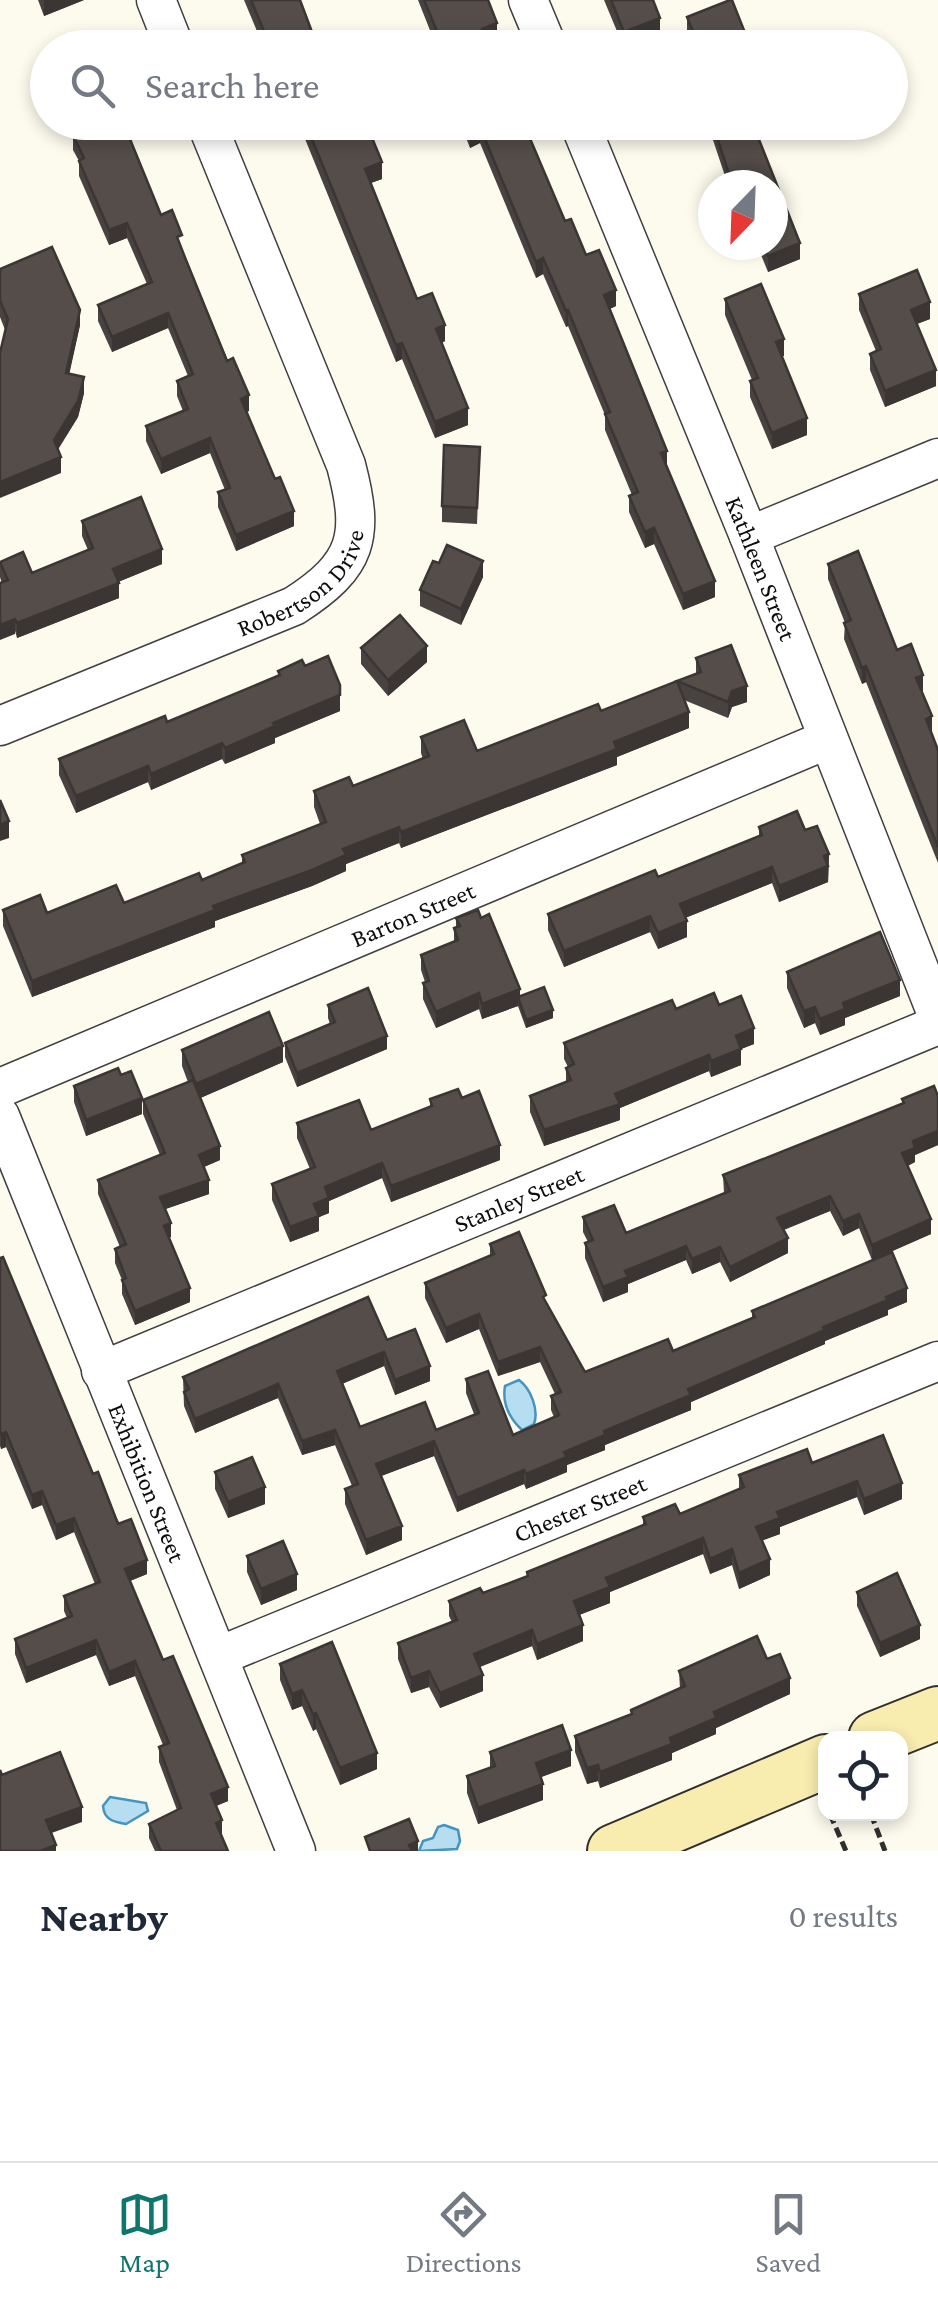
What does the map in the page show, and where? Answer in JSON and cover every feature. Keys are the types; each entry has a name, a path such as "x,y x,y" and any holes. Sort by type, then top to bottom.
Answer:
{"main road":[{"path":"893,1731 938,1713"},
{"path":"614,1851 818,1763"}],"street":[{"path":"156,0 168,30"},
{"path":"528,0 540,30"},
{"name":"Robertson Drive","path":"0,726 294,606 322,588 345,564 358,508 346,465 213,140"},
{"name":"Kathleen Street","path":"586,140 749,536 938,1017"},
{"path":"749,536 938,458"},
{"name":"Barton Street","path":"0,1088 826,740"},
{"name":"Stanley Street","path":"101,1372 938,1025"},
{"name":"Exhibition Street","path":"0,1116 296,1851"},
{"name":"Chester Street","path":"219,1656 938,1361"}],"path":[{"path":"833,1821 846,1851"},
{"path":"874,1821 885,1851"}],"water":[{"path":"519,1380 535,1406 534,1424 522,1430 510,1416 505,1399 505,1386"},
{"path":"110,1797 146,1803 148,1811 126,1824 114,1821 105,1814 103,1806"},
{"path":"438,1827 458,1830 457,1849 419,1851 423,1841 433,1838"}],"building":[{"path":"251,0 300,0 311,30 264,30"},
{"path":"424,0 488,0 497,23 482,30 436,30"},
{"path":"611,0 653,0 660,18 623,30"},
{"path":"732,0 744,30 692,30 687,17"},
{"path":"75,140 130,140 161,215 172,210 182,235 177,237 227,361 233,358 249,395 241,399 275,479 280,477 294,511 236,535 218,492 230,488 210,438 161,459 146,426 188,409 177,381 193,374 168,313 112,337 98,305 152,282 127,223 109,230 79,161 84,158"},
{"path":"312,140 373,140 382,162 365,169 417,299 432,293 445,325 436,329 468,408 435,422 402,343 396,345"},
{"path":"485,140 531,140 565,221 571,219 586,255 599,250 616,290 604,295 667,451 661,453 715,581 683,594 654,528 645,532 629,496 638,492 605,414 610,412 543,258 536,262"},
{"path":"718,140 759,140 771,170 728,170"},
{"path":"788,213 800,243 788,248"},
{"path":"52,247 80,310 66,373 84,377 78,401 54,440 61,457 0,482 0,353 8,319 0,301 0,269"},
{"path":"917,270 930,302 911,310 936,370 885,391 870,354 881,349 859,294"},
{"path":"761,284 784,339 776,342 807,418 772,433 750,381 758,378 725,299"},
{"path":"444,445 480,447 477,508 442,506"},
{"path":"141,497 162,549 113,569 119,583 17,623 15,619 0,625 0,583 8,580 0,562 23,552 32,573 93,548 82,521"},
{"path":"447,545 483,561 461,609 420,590 433,561 439,563"},
{"path":"858,551 897,650 911,644 923,675 916,678 932,716 926,719 938,750 938,847 866,666 862,668 844,623 851,620 828,564"},
{"path":"400,615 427,646 388,680 361,648"},
{"path":"731,645 747,686 732,691 728,702 677,681 701,672 696,658"},
{"path":"328,656 340,695 225,748 222,743 151,774 148,766 76,796 59,759 165,716 167,722 280,675 278,671 302,660 305,666"},
{"path":"677,681 689,712 614,742 617,749 401,832 399,827 343,849 346,855 312,870 213,906 215,910 32,981 3,910 40,895 47,913 116,885 124,903 199,873 202,880 245,862 242,855 326,822 314,791 349,777 353,786 429,756 421,737 464,720 477,751 598,704 601,711"},
{"path":"0,800 9,821 0,825"},
{"path":"797,811 805,830 817,826 829,854 824,856 828,866 779,886 772,867 680,904 687,921 658,933 650,916 564,951 548,914 655,870 658,877 762,835 759,827"},
{"path":"478,910 481,918 489,914 520,989 482,1004 479,993 436,1012 423,983 429,981 421,955 458,940 454,928 460,926 456,918"},
{"path":"880,932 900,980 843,1003 845,1009 820,1019 815,1007 804,1011 787,972"},
{"path":"544,987 553,1010 526,1020 518,997"},
{"path":"368,988 387,1036 297,1073 285,1043 335,1022 328,1005"},
{"path":"714,993 719,1005 741,996 754,1028 736,1036 741,1049 711,1061 709,1055 615,1094 620,1104 544,1130 530,1096 571,1080 566,1068 574,1064 564,1043 672,1000 676,1009"},
{"path":"269,1012 283,1046 196,1084 182,1050"},
{"path":"118,1068 121,1075 131,1071 142,1098 86,1120 74,1086"},
{"path":"193,1080 220,1146 199,1155 209,1180 160,1197 171,1223 164,1226 190,1288 135,1311 115,1249 126,1244 98,1180 165,1153 143,1100"},
{"path":"934,1086 938,1096 938,1131 913,1141 915,1148 902,1153 931,1219 872,1245 859,1214 843,1221 830,1196 777,1218 788,1238 730,1267 720,1247 692,1259 686,1246 625,1271 628,1277 603,1287 585,1243 593,1240 583,1217 614,1205 626,1233 730,1191 723,1175 904,1103 902,1099"},
{"path":"458,1089 462,1098 479,1091 500,1145 391,1186 382,1163 325,1187 329,1198 314,1204 319,1216 290,1227 272,1184 315,1167 297,1123 359,1100 371,1130 432,1106 430,1099"},
{"path":"519,1232 546,1295 543,1297 585,1372 668,1339 673,1351 755,1317 752,1311 892,1252 907,1288 823,1327 825,1330 688,1389 691,1395 604,1431 605,1435 564,1452 567,1457 457,1498 434,1441 376,1464 402,1526 366,1540 345,1489 358,1484 335,1430 302,1441 278,1384 195,1419 184,1392 189,1389 183,1377 368,1297 387,1340 415,1329 430,1366 395,1380 384,1352 337,1371 360,1427 425,1402 436,1430 479,1413 466,1379 488,1371 513,1435 559,1415 551,1396 561,1392 540,1347 498,1362 479,1314 446,1328 425,1283 494,1254 490,1244"},
{"path":"3,1257 93,1474 98,1472 118,1524 131,1519 147,1560 125,1569 163,1660 173,1656 228,1787 211,1794 222,1820 216,1823 228,1851 161,1851 149,1824 181,1808 159,1747 169,1743 135,1661 109,1672 96,1640 26,1668 15,1639 72,1616 64,1596 100,1582 74,1518 56,1525 42,1491 32,1495 6,1432 0,1431"},
{"path":"883,1435 902,1483 864,1499 857,1481 777,1512 780,1518 756,1527 770,1559 739,1573 732,1549 710,1559 703,1538 606,1578 610,1587 574,1601 583,1625 537,1644 532,1630 474,1654 483,1675 440,1693 429,1671 411,1678 398,1643 457,1620 449,1601 480,1588 483,1593 528,1576 527,1572 646,1524 643,1517 675,1504 680,1514 744,1487 739,1475 807,1449 812,1463"},
{"path":"252,1457 265,1487 228,1502 215,1472"},
{"path":"283,1541 297,1574 261,1589 247,1556"},
{"path":"897,1573 920,1625 880,1643 857,1592"},
{"path":"757,1636 767,1659 780,1654 790,1678 714,1712 716,1718 670,1738 672,1744 600,1772 598,1765 587,1768 575,1736 632,1714 631,1710 685,1686 679,1671"},
{"path":"332,1642 377,1753 340,1768 316,1713 313,1714 302,1690 292,1694 280,1664"},
{"path":"562,1725 571,1750 536,1763 543,1784 478,1808 467,1776 495,1766 490,1752"},
{"path":"60,1752 82,1807 46,1820 56,1845 40,1851 0,1851 0,1770 2,1775"},
{"path":"409,1819 418,1841 409,1845 412,1851 370,1851 365,1837"}]}
